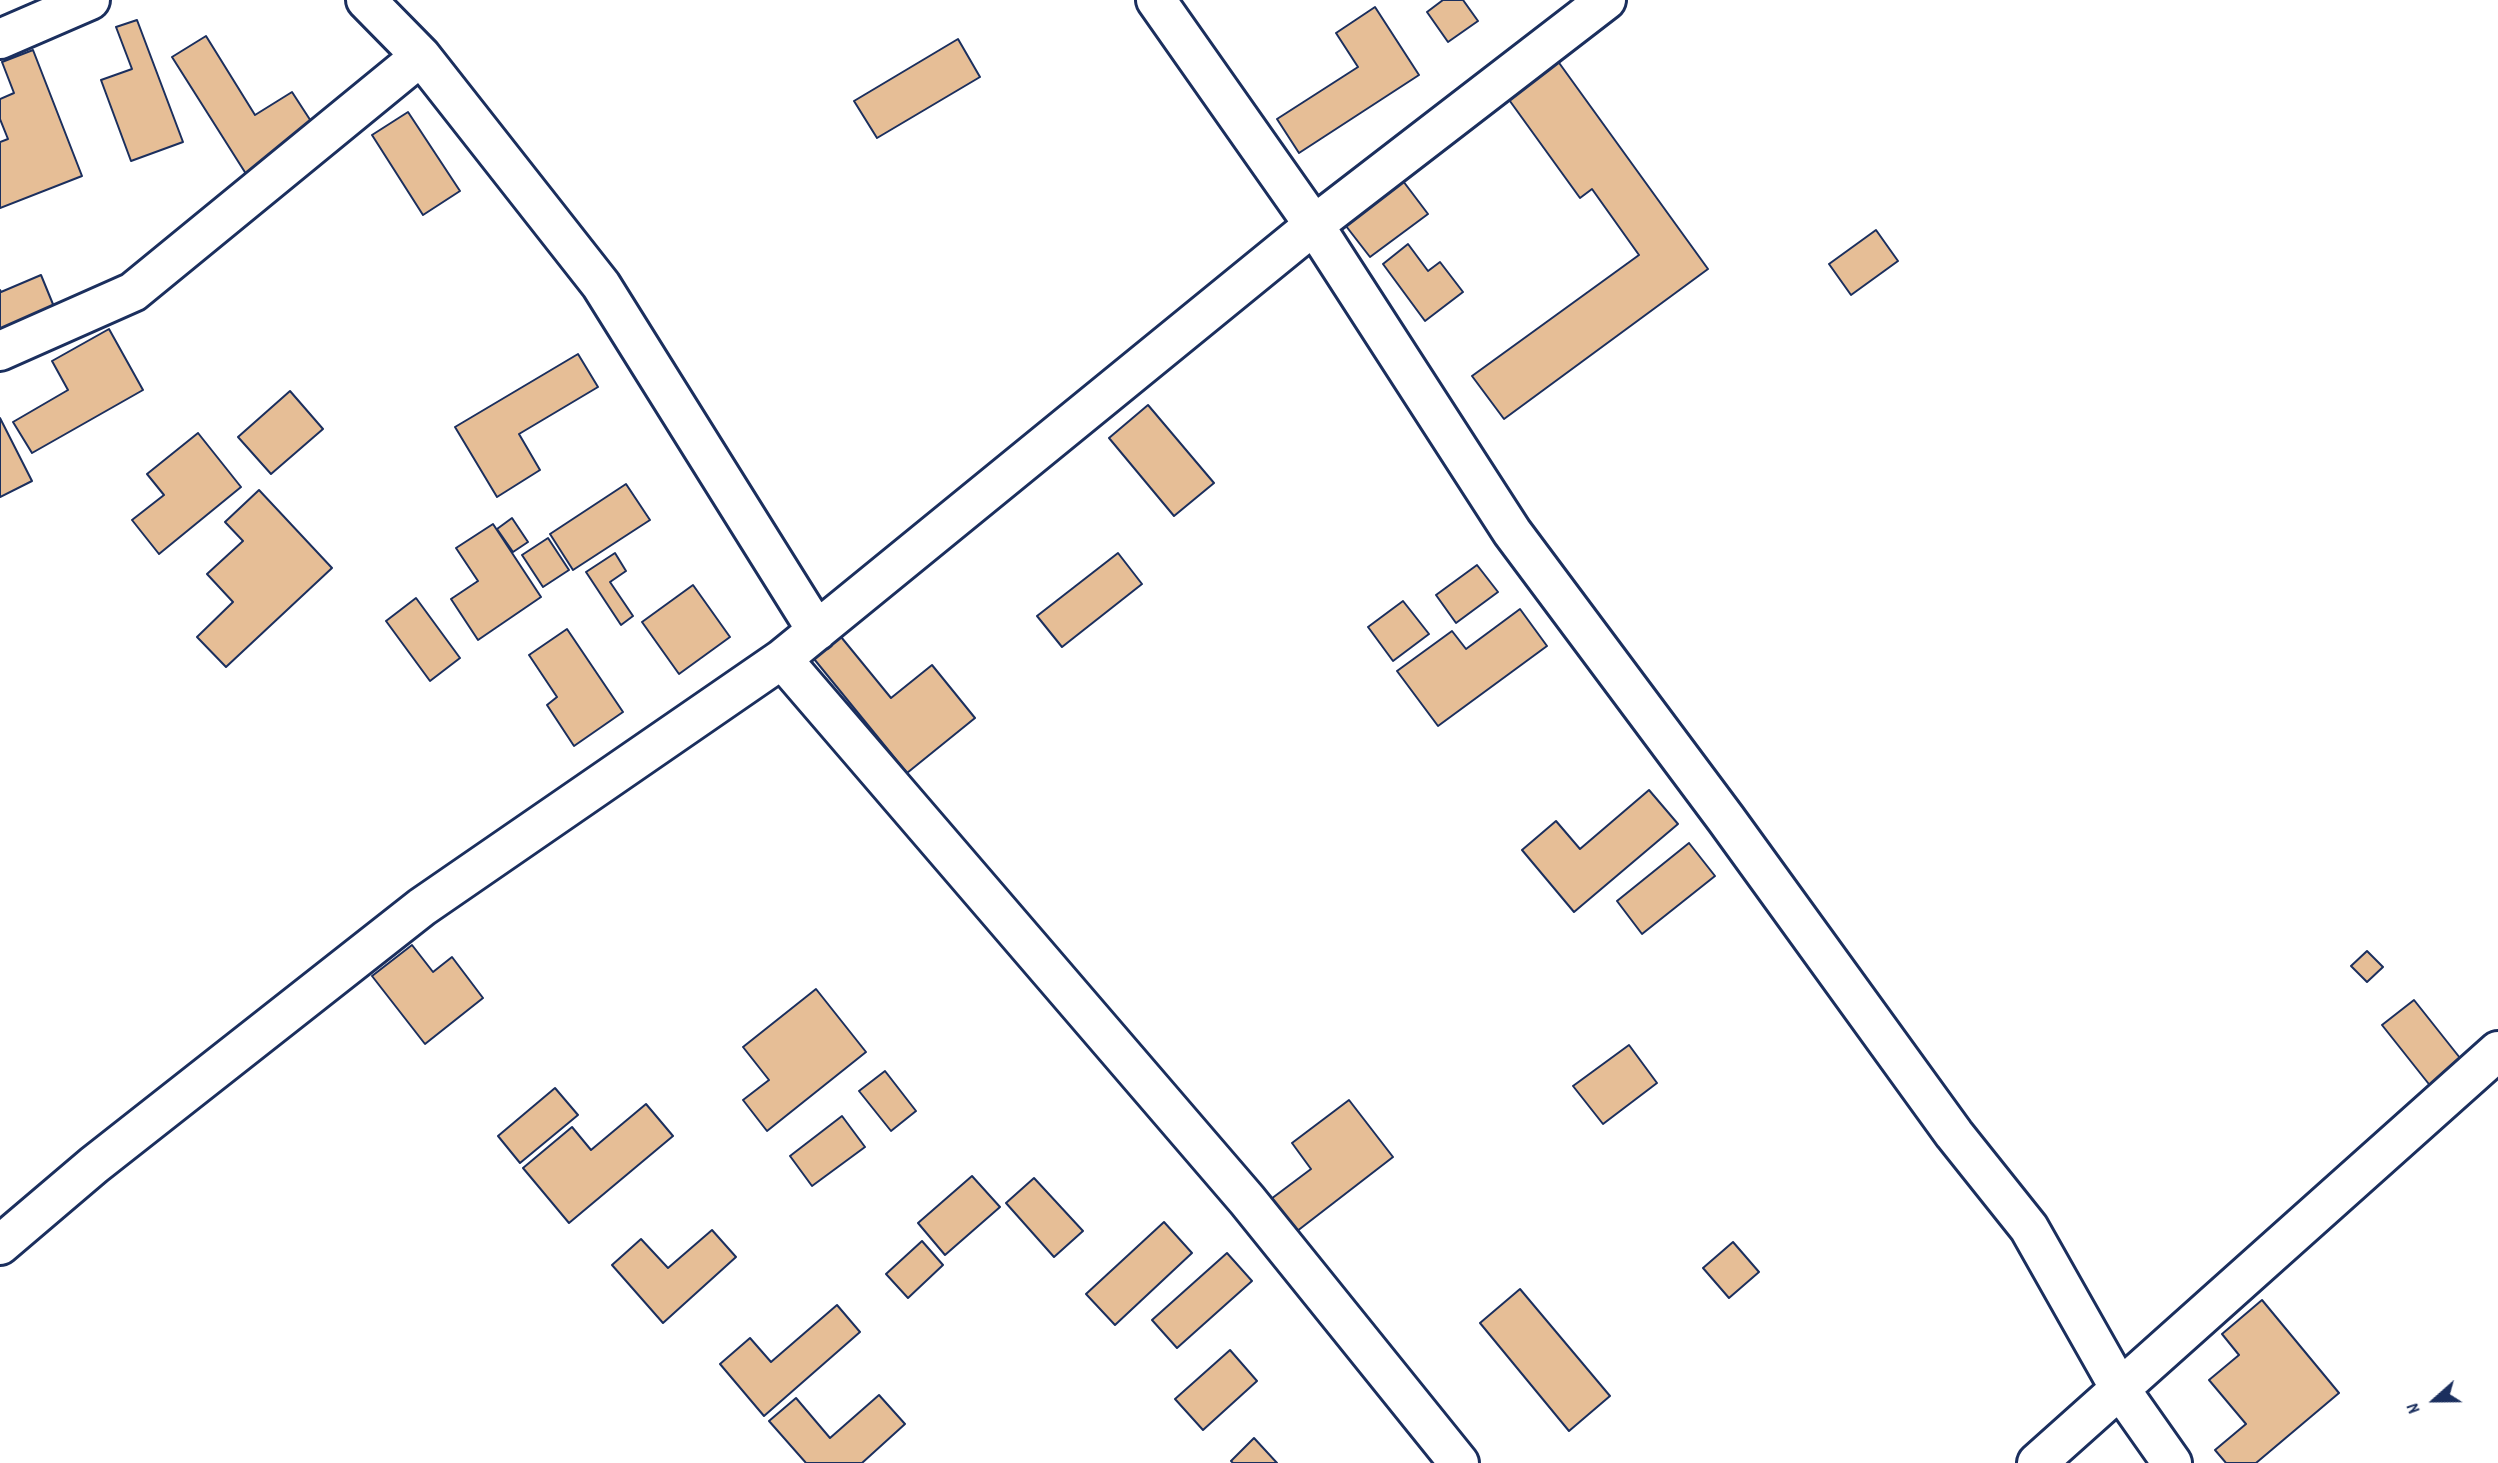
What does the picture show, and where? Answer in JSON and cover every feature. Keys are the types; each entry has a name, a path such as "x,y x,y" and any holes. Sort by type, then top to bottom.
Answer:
{"street":[{"path":"0,39 90,0"},
{"path":"366,0 421,56 601,285 817,631"},
{"path":"1156,0 1314,225 1512,532 1726,818 1954,1134 2029,1228 2120,1389 2172,1463"},
{"path":"0,1245 94,1165 422,907 782,659 1314,225 1606,0"},
{"path":"0,351 133,292 421,56"},
{"path":"782,659 1247,1200 1459,1463"},
{"path":"2037,1463 2498,1051"}],"building":[{"path":"1443,0 1463,0 1478,21 1448,42 1427,12"},
{"path":"1375,7 1419,75 1299,153 1277,119 1358,67 1336,33"},
{"path":"137,20 183,142 131,161 101,80 132,69 116,27"},
{"path":"206,36 255,115 292,92 318,132 248,177 172,57"},
{"path":"958,39 980,77 877,138 854,101"},
{"path":"33,50 82,176 0,208 0,142 8,139 0,119 0,99 14,93 2,62"},
{"path":"1557,60 1708,269 1504,419 1472,376 1639,255 1592,189 1580,198 1507,97"},
{"path":"408,112 460,191 423,215 372,135"},
{"path":"1397,173 1428,214 1370,257 1339,217"},
{"path":"1876,230 1898,261 1851,295 1829,264"},
{"path":"1408,244 1428,271 1440,262 1463,292 1425,321 1383,264"},
{"path":"41,275 57,314 0,337 0,290 1,292"},
{"path":"109,329 143,390 32,453 13,422 68,390 52,361"},
{"path":"578,354 598,387 519,434 540,470 497,497 455,427"},
{"path":"290,391 323,429 271,474 238,437"},
{"path":"1148,405 1214,483 1174,516 1109,438"},
{"path":"0,418 32,481 0,497"},
{"path":"198,433 241,487 159,554 132,520 164,495 147,474"},
{"path":"626,484 650,520 573,570 550,534"},
{"path":"259,490 332,568 226,667 197,637 233,602 207,574 243,541 225,522"},
{"path":"512,518 528,542 513,552 497,529"},
{"path":"493,524 541,597 478,640 451,599 478,581 456,548"},
{"path":"548,538 569,570 543,587 522,555"},
{"path":"615,553 626,571 610,582 633,616 621,625 586,572"},
{"path":"1118,553 1142,584 1062,647 1037,616"},
{"path":"1477,565 1498,592 1456,623 1436,595"},
{"path":"693,585 730,637 679,674 642,622"},
{"path":"416,598 460,658 430,681 386,621"},
{"path":"1403,601 1429,634 1393,661 1368,627"},
{"path":"1520,609 1547,646 1438,726 1397,671 1452,631 1466,649"},
{"path":"567,629 623,712 574,746 547,705 557,697 529,655"},
{"path":"837,632 891,698 932,665 975,718 907,773 810,654"},
{"path":"1649,790 1678,824 1574,912 1522,850 1556,821 1580,849"},
{"path":"1689,843 1715,876 1642,934 1617,901"},
{"path":"412,945 433,972 452,957 483,998 425,1044 372,976"},
{"path":"2367,951 2383,967 2367,982 2351,966"},
{"path":"816,989 866,1052 767,1131 743,1100 769,1080 743,1047"},
{"path":"2414,1000 2464,1063 2432,1088 2382,1025"},
{"path":"1629,1045 1657,1083 1603,1124 1573,1086"},
{"path":"885,1071 916,1111 891,1131 859,1091"},
{"path":"555,1088 578,1115 520,1163 498,1136"},
{"path":"1349,1100 1393,1157 1292,1235 1267,1202 1311,1169 1292,1143"},
{"path":"646,1104 673,1136 569,1223 523,1168 572,1127 591,1150"},
{"path":"842,1116 865,1147 812,1186 790,1156"},
{"path":"972,1176 1000,1207 945,1255 918,1223"},
{"path":"1034,1178 1083,1231 1054,1257 1006,1203"},
{"path":"1164,1222 1192,1253 1115,1325 1086,1294"},
{"path":"712,1230 736,1257 663,1323 612,1265 641,1239 668,1268"},
{"path":"922,1241 943,1265 908,1298 886,1274"},
{"path":"1733,1242 1759,1272 1729,1298 1703,1268"},
{"path":"1227,1253 1252,1281 1177,1348 1152,1320"},
{"path":"1520,1289 1610,1396 1569,1431 1480,1323"},
{"path":"2262,1300 2339,1393 2256,1463 2226,1463 2215,1450 2246,1424 2209,1380 2239,1355 2222,1334"},
{"path":"837,1305 860,1332 764,1416 720,1364 750,1338 771,1362"},
{"path":"1230,1350 1257,1381 1203,1430 1175,1399"},
{"path":"879,1395 905,1424 862,1463 806,1463 769,1421 796,1398 830,1438"},
{"path":"1254,1438 1277,1463 1231,1461"}]}
